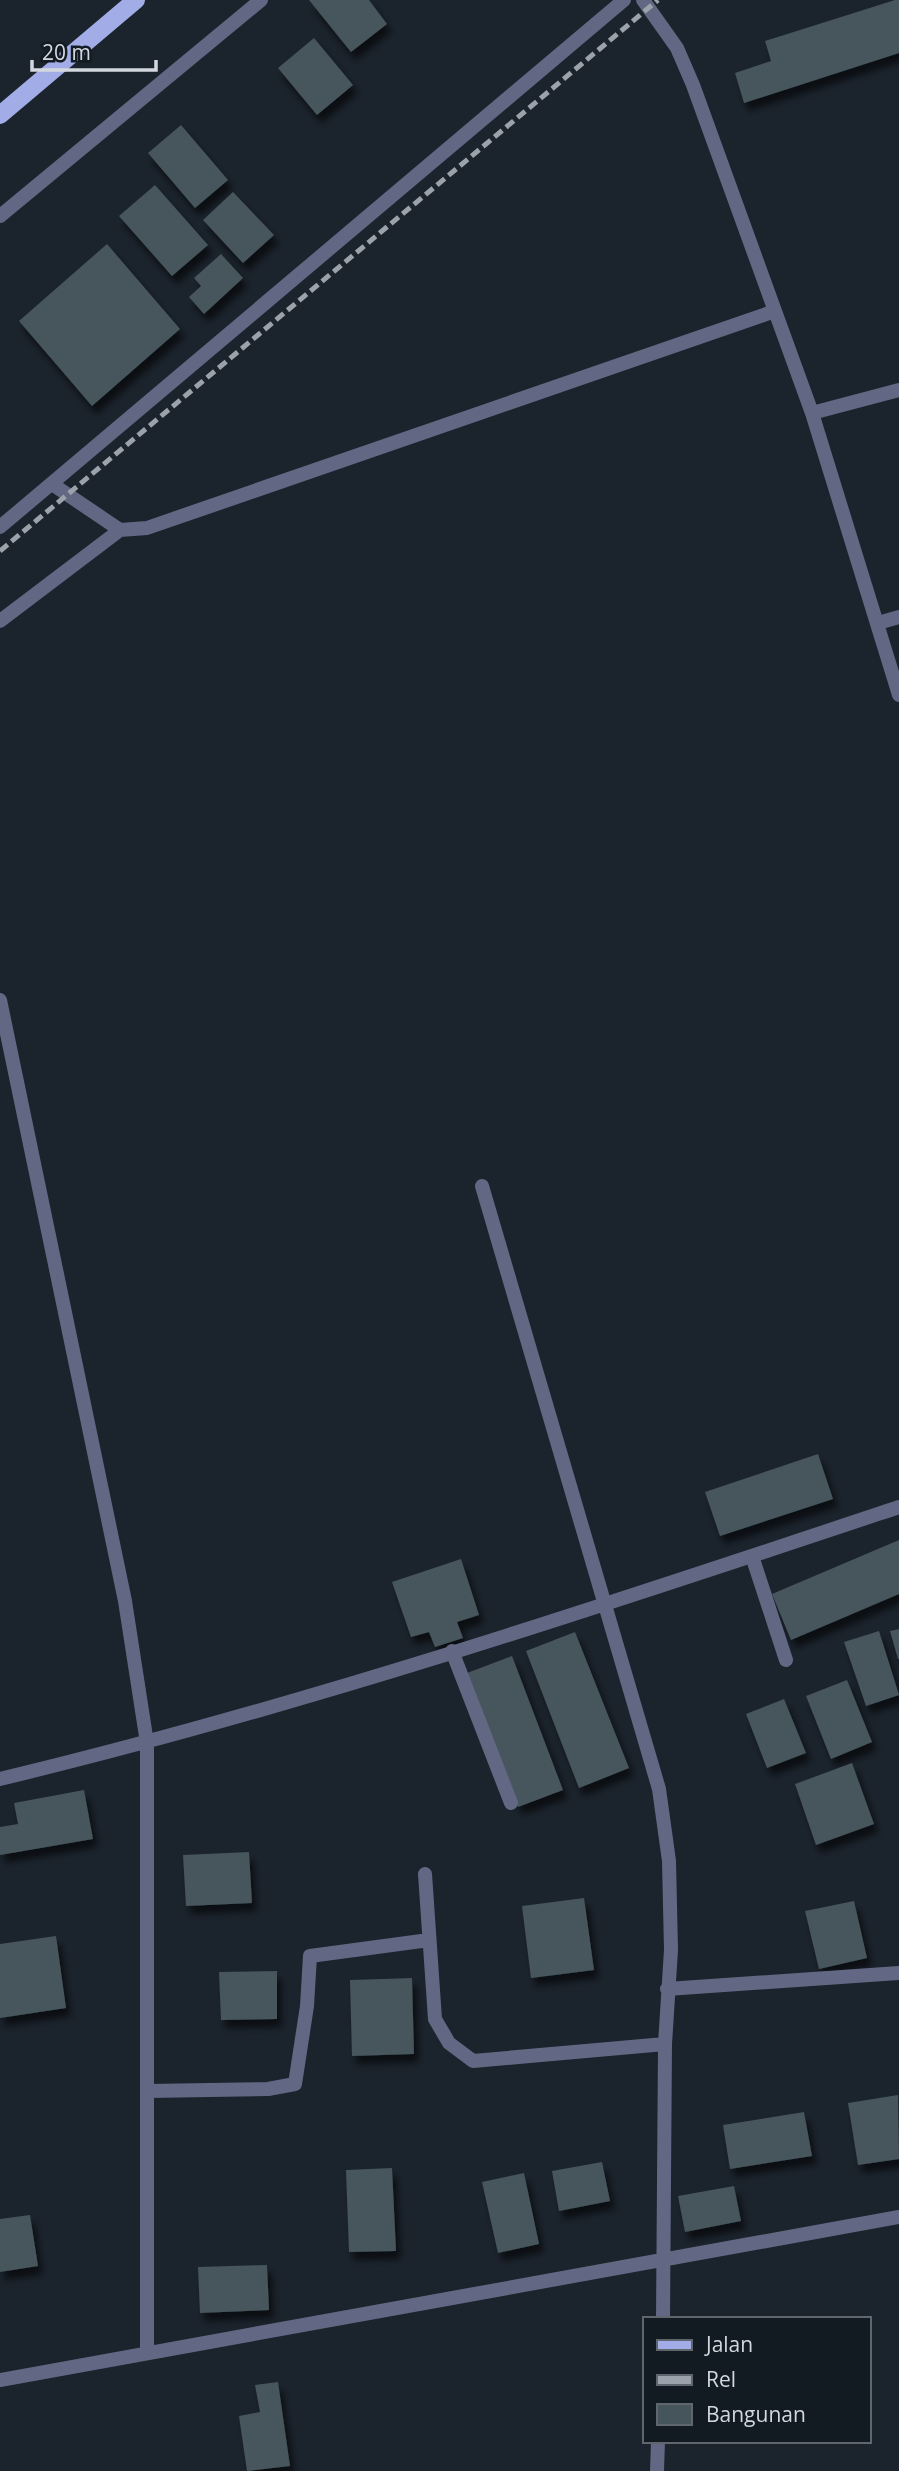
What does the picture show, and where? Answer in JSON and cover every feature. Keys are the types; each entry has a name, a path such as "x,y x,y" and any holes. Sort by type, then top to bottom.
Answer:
{"main road":[{"path":"0,115 136,0"}],"street":[{"path":"0,216 261,0"},
{"path":"0,527 624,0"},
{"path":"643,0 677,48 693,85 811,413 899,695"},
{"path":"0,621 120,530 147,528 775,311"},
{"path":"811,413 899,390"},
{"path":"52,484 120,530"},
{"path":"878,623 899,617"},
{"path":"0,1000 125,1601 147,1743 147,2352"},
{"path":"482,1186 659,1789 669,1861 671,1950 665,2044 663,2317"},
{"path":"0,1779 147,1743 605,1605 899,1507"},
{"path":"752,1556 786,1660"},
{"path":"452,1651 511,1802"},
{"path":"425,1874 435,2019 449,2043 473,2061 665,2044"},
{"path":"148,2091 268,2089 295,2084 307,2006 310,1956 429,1940"},
{"path":"667,1989 899,1973"},
{"path":"0,2380 899,2217"},
{"path":"657,2471 658,2443"}],"building":[{"path":"309,0 369,0 387,24 351,52"},
{"path":"899,0 899,53 744,103 735,73 771,61 765,41"},
{"path":"314,38 353,85 317,115 278,68"},
{"path":"181,125 228,180 195,208 148,153"},
{"path":"155,185 208,245 172,276 119,216"},
{"path":"233,192 274,235 243,263 203,220"},
{"path":"107,244 180,329 92,406 19,321"},
{"path":"221,254 243,278 204,314 189,297 201,286 194,278"},
{"path":"818,1454 833,1499 720,1536 705,1492"},
{"path":"899,1540 899,1594 791,1640 772,1594"},
{"path":"461,1559 479,1615 457,1622 463,1638 435,1647 429,1632 411,1637 392,1582"},
{"path":"899,1629 899,1659 898,1659 890,1631"},
{"path":"879,1631 899,1695 866,1706 844,1642"},
{"path":"575,1632 629,1768 579,1788 526,1651"},
{"path":"512,1656 563,1790 518,1807 467,1673"},
{"path":"847,1680 872,1742 831,1759 806,1696"},
{"path":"784,1699 806,1753 767,1768 746,1714"},
{"path":"852,1763 874,1824 816,1845 795,1784"},
{"path":"84,1790 93,1839 0,1855 0,1827 18,1824 14,1803"},
{"path":"249,1852 252,1903 186,1906 183,1855"},
{"path":"584,1898 594,1970 531,1978 522,1906"},
{"path":"854,1901 867,1958 819,1969 805,1911"},
{"path":"56,1936 66,2008 0,2018 0,1944"},
{"path":"277,1971 277,2019 221,2020 219,1972"},
{"path":"412,1978 414,2054 352,2056 350,1980"},
{"path":"898,2095 899,2159 858,2165 848,2103"},
{"path":"804,2112 812,2156 730,2169 723,2125"},
{"path":"602,2162 610,2201 559,2211 552,2171"},
{"path":"392,2168 396,2251 349,2252 346,2170"},
{"path":"524,2173 539,2244 498,2253 482,2182"},
{"path":"734,2186 741,2221 685,2232 678,2196"},
{"path":"30,2215 38,2266 0,2272 0,2219"},
{"path":"267,2265 269,2310 200,2313 198,2267"},
{"path":"278,2382 290,2466 247,2471 239,2416 260,2412 255,2385"}],"railway":[{"path":"0,551 658,0"}]}
